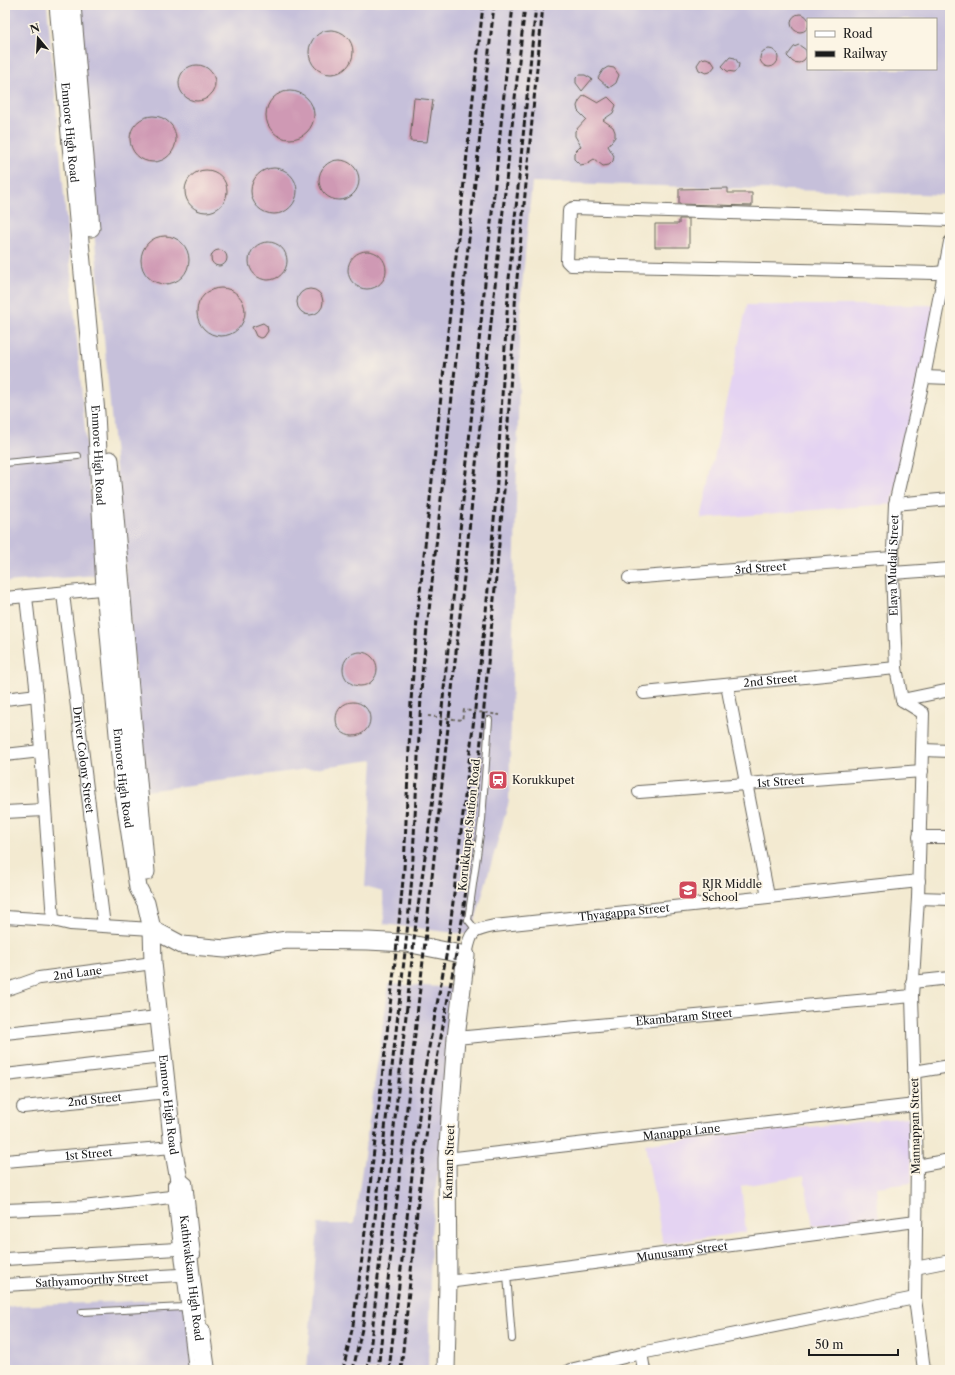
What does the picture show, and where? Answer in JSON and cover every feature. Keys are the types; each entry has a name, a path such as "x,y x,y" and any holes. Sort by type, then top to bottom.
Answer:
{"main road":[{"name":"Enmore High Road","path":"58,5 113,588 148,890 146,902 152,929 153,963 158,1017 176,1185"},
{"name":"Enmore High Road","path":"72,5 113,588"},
{"path":"152,929 182,945 225,949 287,940 368,941 406,943 466,955"},
{"name":"Kannan Street","path":"446,1370 448,1282 447,1159 456,1038 466,955"},
{"name":"Kathivakkam High Road","path":"176,1185 203,1370"}],"street":[{"path":"947,267 935,273 571,265 567,260 566,239 569,212 570,209 574,208 950,220"},
{"name":"Elaya Mudali Street","path":"902,700 896,668 892,573 895,504 947,267 950,242"},
{"path":"924,376 950,378"},
{"path":"895,504 950,499"},
{"name":"3rd Street","path":"629,578 892,558"},
{"path":"892,573 950,569"},
{"path":"5,598 63,594 113,588"},
{"name":"Driver Colony Street","path":"63,594 104,926"},
{"path":"26,597 38,695 44,810 53,920"},
{"name":"2nd Street","path":"644,693 896,668"},
{"path":"727,685 745,785 768,896"},
{"path":"902,700 950,690"},
{"path":"5,699 38,695"},
{"path":"902,700 923,713 919,881"},
{"path":"923,750 950,751"},
{"path":"5,755 41,752"},
{"name":"1st Street","path":"639,792 922,771"},
{"path":"5,812 44,810"},
{"path":"919,837 950,837"},
{"name":"Thyagappa Street","path":"476,930 494,926 919,881"},
{"name":"Mannappan Street","path":"919,881 912,982 917,1166 915,1298 924,1370"},
{"path":"918,898 950,899"},
{"path":"5,917 53,920 70,924 152,929"},
{"path":"466,955 470,935 476,930"},
{"name":"2nd Lane","path":"5,990 39,978 153,963"},
{"path":"912,982 950,978"},
{"name":"Ekambaram Street","path":"456,1038 912,996"},
{"path":"5,1033 158,1017"},
{"path":"5,1075 162,1057"},
{"path":"914,1072 950,1066"},
{"name":"2nd Street","path":"23,1107 167,1092"},
{"name":"Manappa Lane","path":"447,1159 915,1104"},
{"name":"1st Street","path":"5,1161 172,1147"},
{"path":"917,1166 950,1160"},
{"path":"5,1210 83,1207 176,1185"},
{"name":"Munusamy Street","path":"448,1282 916,1221"},
{"path":"5,1259 177,1249"},
{"path":"915,1268 950,1261"},
{"name":"Sathyamoorthy Street","path":"5,1285 179,1275"},
{"path":"570,1370 640,1353 915,1298"},
{"path":"640,1353 644,1370"}],"lane":[{"path":"5,463 78,456"},
{"name":"Korukkupet Station Road","path":"476,930 468,920 482,820 489,720"},
{"path":"192,1370 179,1275 177,1249 176,1185 189,1182 198,1262"},
{"path":"507,1275 512,1339"},
{"path":"82,1312 184,1307"},
{"path":"206,1324 212,1370"}],"path":[{"path":"428,716 462,720 464,710 500,715"}],"shaded area":[{"path":"5,5 47,5 98,575 5,582"},
{"path":"73,5 950,5 950,195 532,182 521,296 509,801 471,935 384,924 383,892 365,887 373,760 146,791"},
{"path":"747,305 936,305 892,504 701,519"},
{"path":"389,984 458,988 431,1234 428,1370 307,1370 318,1224 354,1224"},
{"path":"908,1117 912,1183 876,1187 879,1219 813,1226 804,1176 741,1186 746,1232 663,1244 645,1144"},
{"path":"185,1299 198,1370 5,1370 5,1308 14,1306"}],"building":[{"path":"800,14 806,17 806,29 800,32 794,29 791,23 794,17"},
{"path":"327,30 335,30 347,36 353,48 353,56 347,68 335,74 327,74 315,68 309,56 309,48 315,36"},
{"path":"799,45 806,50 807,56 799,63 793,62 787,56 794,47"},
{"path":"769,49 775,52 778,58 775,64 769,67 763,64 760,58 763,52"},
{"path":"730,57 735,58 739,64 738,69 734,72 727,71 722,66"},
{"path":"706,58 711,60 715,66 710,72 706,73 699,70 697,65 701,59"},
{"path":"201,65 210,70 214,76 214,90 210,96 201,101 193,101 184,96 180,90 179,79 184,70 190,66"},
{"path":"608,67 614,68 619,75 616,83 609,88 598,78 603,70"},
{"path":"579,75 585,75 592,79 582,91 576,83 576,78"},
{"path":"285,91 295,91 307,98 314,110 314,120 307,132 295,139 285,139 277,135 270,128 266,120 266,110 270,102 277,95"},
{"path":"584,95 598,103 608,97 616,105 613,113 603,120 613,127 615,132 615,137 608,146 614,156 613,161 609,165 603,166 594,159 586,164 580,165 574,159 574,153 581,146 575,136 575,131 586,119 578,111 577,106"},
{"path":"414,98 433,100 427,142 410,141"},
{"path":"148,116 158,116 166,120 172,126 176,134 176,144 172,152 166,158 158,162 148,162 140,158 134,152 130,144 130,134 134,126 140,120"},
{"path":"339,160 347,162 353,166 357,172 359,180 357,188 353,194 347,198 339,200 331,198 325,194 321,188 319,180 321,172 325,166 331,162"},
{"path":"279,168 283,169 293,178 296,182 296,200 287,210 279,214 269,214 261,210 252,200 251,186 255,178 265,169"},
{"path":"202,170 210,170 218,173 224,179 227,191 224,203 218,209 210,212 202,212 194,209 188,203 185,195 185,187 188,179 194,173"},
{"path":"728,188 728,193 752,193 752,206 679,204 679,189"},
{"path":"679,219 689,219 689,247 655,247 655,224 679,224"},
{"path":"165,236 174,238 182,243 187,251 189,260 187,269 182,277 174,282 165,284 156,282 148,277 143,269 141,260 143,251 148,243 156,238"},
{"path":"264,242 272,242 284,251 287,261 284,271 278,277 272,280 264,280 252,271 249,265 249,257 258,245"},
{"path":"219,250 225,252 227,258 225,264 219,266 213,264 211,258 213,252"},
{"path":"367,251 377,254 383,260 386,270 383,280 377,286 367,289 357,286 351,280 348,270 351,260 357,254"},
{"path":"216,288 226,288 238,295 245,307 245,317 238,329 226,336 216,336 208,332 201,325 197,317 197,307 201,299 208,292"},
{"path":"310,289 319,293 323,302 319,311 310,315 301,311 297,302 301,293"},
{"path":"263,323 267,326 268,331 264,337 260,338 256,336 252,327"},
{"path":"363,652 370,654 375,659 377,669 375,679 370,684 357,686 350,684 345,679 343,666 345,659 350,654"},
{"path":"356,702 363,704 368,709 370,719 368,729 363,734 350,736 343,734 338,729 336,716 338,709 343,704"}],"railway":[{"path":"343,1370 353,1325 362,1258 397,943 404,869 411,701 417,620 483,5"},
{"path":"353,1370 363,1324 406,943 412,877 422,676 494,5"},
{"path":"368,1370 416,922 433,798 513,5"},
{"path":"378,1370 525,5"},
{"path":"389,1370 424,1074 447,951 486,612 496,497 509,279 536,5"},
{"path":"401,1370 418,1202 433,1081 463,915 473,827 504,490 516,289 543,5"}],"place":[{"name":"Korukkupet","path":"498,780"},
{"name":"RJR Middle School","path":"688,890"}]}
